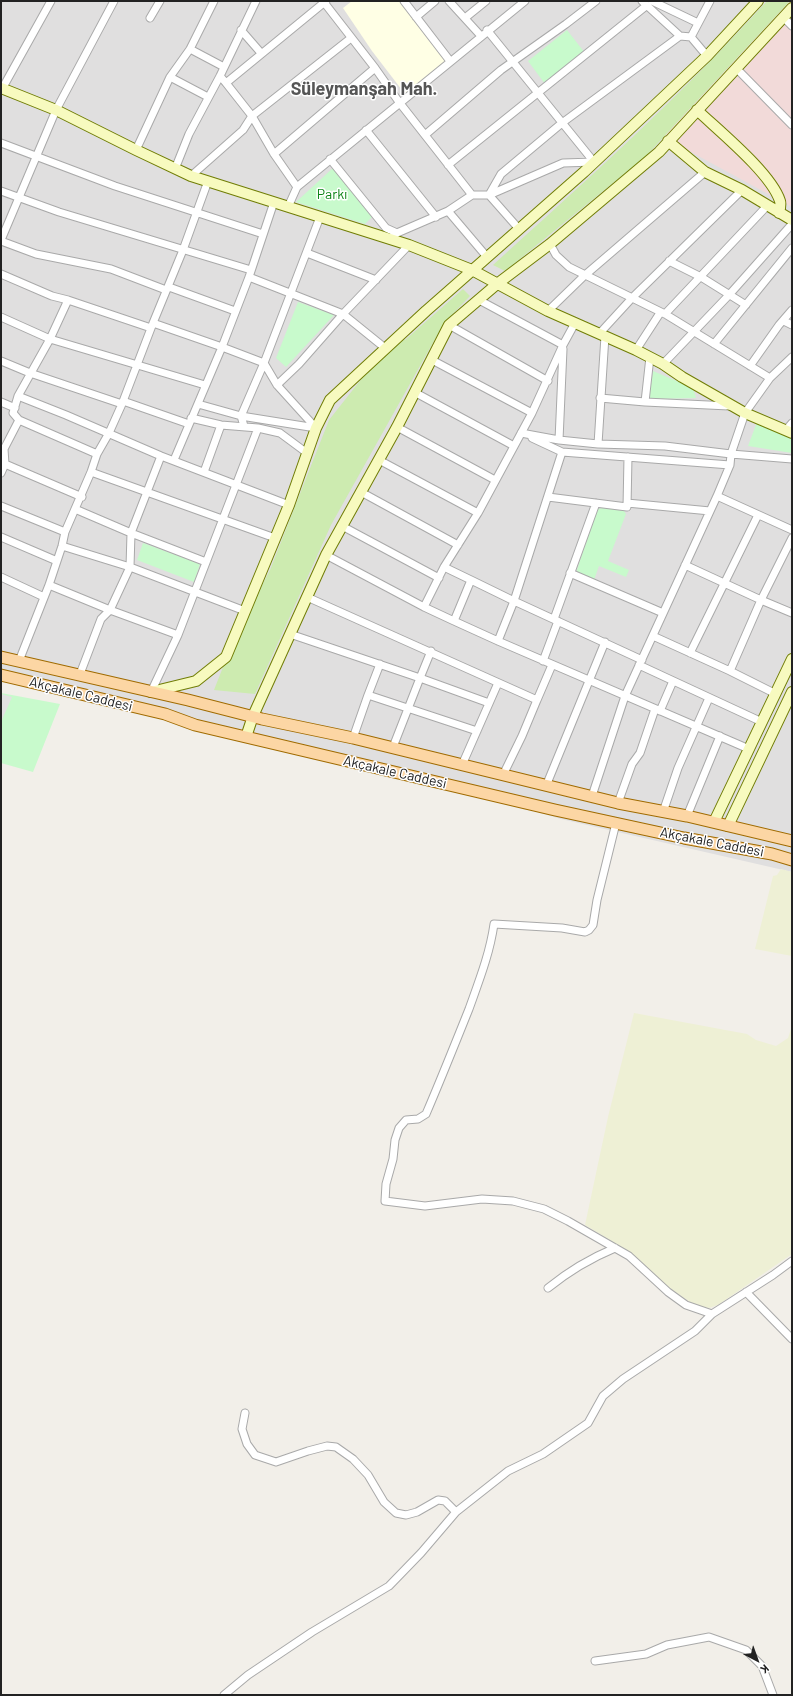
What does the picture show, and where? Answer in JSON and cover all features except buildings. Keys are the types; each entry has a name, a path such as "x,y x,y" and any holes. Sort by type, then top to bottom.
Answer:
{"main road":[{"path":"151,692 196,682 226,656 289,504 316,428 330,400 385,348 594,162 707,56 758,1"},
{"path":"246,737 290,634 326,556 416,393 444,333 449,326 497,284 550,244 659,152 792,8"},
{"path":"2,89 56,110 191,176 288,207 393,236 409,245 472,270 548,311 650,357 745,413 790,429"},
{"path":"697,110 758,168 770,184 780,202 779,213"},
{"path":"668,141 705,172 742,190 792,220"},
{"name":"Akçakale Caddesi","path":"1,657 392,747 618,803 687,816 792,841"},
{"path":"714,822 792,659"},
{"name":"Akçakale Caddesi","path":"1,675 165,714 195,725 555,810 772,854 792,860"},
{"path":"728,826 792,692"}],"street":[{"path":"2,89 51,1"},
{"path":"114,1 56,110 1,240 36,254 111,268 167,289 236,311"},
{"path":"150,18 160,1"},
{"path":"136,150 170,77 190,49 214,1"},
{"path":"175,168 189,134 220,76 256,1"},
{"path":"404,1 450,61"},
{"path":"416,17 434,1"},
{"path":"449,1 481,36"},
{"path":"465,18 486,1"},
{"path":"288,207 297,187 487,30 525,1"},
{"path":"425,135 501,70 596,1"},
{"path":"691,37 710,1"},
{"path":"226,83 325,2 399,102 472,195"},
{"path":"647,3 698,23"},
{"path":"647,3 680,36 691,37 707,56"},
{"path":"448,165 647,3"},
{"path":"783,17 792,26"},
{"path":"241,30 261,53"},
{"path":"487,30 594,162"},
{"path":"490,195 501,174 562,124 680,36"},
{"path":"191,176 243,130 252,116 351,38"},
{"path":"190,49 224,67"},
{"path":"274,154 375,68"},
{"path":"736,68 792,125"},
{"path":"220,76 252,116 274,154 297,187"},
{"path":"170,77 208,97"},
{"path":"366,130 436,217"},
{"path":"1,143 115,186 264,234"},
{"path":"330,159 393,236 448,211 472,195 490,195 563,163 594,162"},
{"path":"548,311 584,276 705,172"},
{"path":"18,661 49,585 65,532 82,497 92,472 97,454 109,433 122,403 183,250 208,181"},
{"path":"598,444 600,398 604,368 602,335 632,298 742,190"},
{"path":"1,191 18,198 183,250 250,273 291,293 343,314 385,348"},
{"path":"490,195 519,229"},
{"path":"174,460 236,311 274,202"},
{"path":"636,350 663,314 701,277 767,206"},
{"path":"448,211 488,256"},
{"path":"244,426 241,416 264,364 320,216"},
{"path":"663,364 729,295 792,224"},
{"path":"550,244 556,255 569,267 584,276 663,314 770,378"},
{"path":"277,385 299,364 343,314 409,245"},
{"path":"714,344 792,248"},
{"path":"307,253 376,280"},
{"path":"669,261 701,277 746,305"},
{"path":"1,274 52,296 222,347 264,364 277,385 316,428"},
{"path":"68,300 50,339 18,396 13,413 19,420 97,454"},
{"path":"479,300 563,345"},
{"path":"750,366 792,310"},
{"path":"1,317 50,339 205,385"},
{"path":"784,320 792,325"},
{"path":"424,608 444,567 478,514 532,414 563,345 575,324"},
{"path":"449,326 548,381"},
{"path":"559,440 563,345"},
{"path":"645,402 650,357"},
{"path":"592,796 625,696 717,496 730,465 731,454 745,413 770,378 792,357"},
{"path":"432,360 532,414"},
{"path":"1,361 30,373 122,403 190,421 244,426 280,433 307,453"},
{"path":"416,393 514,446"},
{"path":"18,396 161,456 289,504"},
{"path":"600,398 645,402 735,406"},
{"path":"1,402 15,408"},
{"path":"198,404 241,416 316,428"},
{"path":"1,473 5,464 2,449 19,420"},
{"path":"204,472 221,425"},
{"path":"151,692 178,635 193,592 258,428"},
{"path":"397,428 495,480"},
{"path":"521,433 559,440 598,444 665,446 731,454 792,459"},
{"path":"521,433 562,452 730,465"},
{"path":"498,641 514,602 562,452"},
{"path":"80,674 101,619 110,610 130,567 131,533 161,456"},
{"path":"548,497 627,507 628,458"},
{"path":"379,460 478,514"},
{"path":"5,464 82,497"},
{"path":"92,472 275,538"},
{"path":"361,492 458,545"},
{"path":"717,496 792,530"},
{"path":"543,661 570,573 596,503"},
{"path":"627,503 710,511"},
{"path":"1,506 65,532"},
{"path":"75,509 131,533 206,562"},
{"path":"690,653 758,515"},
{"path":"342,526 439,578"},
{"path":"1,537 57,561"},
{"path":"730,671 761,600 792,538"},
{"path":"62,546 130,567 245,611"},
{"path":"326,556 424,608 543,661 749,749"},
{"path":"685,565 724,584 792,613"},
{"path":"444,567 514,602 604,642 673,681 762,722"},
{"path":"570,573 663,613"},
{"path":"1,577 44,597"},
{"path":"454,621 471,580"},
{"path":"49,585 110,610 178,635"},
{"path":"307,597 431,651 537,700"},
{"path":"290,634 489,703"},
{"path":"653,636 776,694"},
{"path":"546,786 604,642"},
{"path":"392,747 431,651"},
{"path":"353,738 380,664"},
{"path":"503,774 522,736 552,664"},
{"path":"618,803 632,764 640,753 658,710 673,681"},
{"path":"462,765 498,683"},
{"path":"368,695 477,731"},
{"path":"663,812 678,768 709,698"},
{"path":"687,816 720,736"},
{"path":"616,823 597,900 593,925 589,930 584,932 562,928 494,924 493,935 481,976 426,1114 418,1119 406,1120 398,1128 393,1159 386,1184 385,1201 425,1206 482,1199 513,1201 544,1209 629,1256 668,1292 686,1305 712,1314"},
{"path":"548,1288 565,1274 616,1248"},
{"path":"224,1695 248,1675 306,1636 389,1586 421,1553 456,1512 508,1471 543,1454 588,1423 603,1396 623,1379 695,1332 712,1314 774,1275 792,1261"},
{"path":"746,1292 792,1339"},
{"path":"245,1413 242,1429 247,1444 255,1455 276,1462 327,1446 336,1447 353,1459 368,1475 384,1502 396,1513 406,1515 417,1512 438,1500 445,1501 456,1512"},
{"path":"595,1661 646,1654 667,1645 709,1637 746,1650 762,1666 773,1695"}],"shaded area":[{"path":"1,1 792,1 792,872 561,819 407,774 1,681"},
{"path":"352,1 401,1 447,62 405,94 372,51 343,8"},
{"path":"780,1 792,1 792,207 658,134"},
{"path":"1,694 12,697 1,722"},
{"path":"781,869 792,872 792,956 755,949 773,876 777,875"},
{"path":"792,1001 792,1254 718,1305 709,1308 696,1306 669,1288 610,1240 585,1225 608,1117 634,1013 747,1034 756,1040 776,1046 788,1038 791,1029"}],"green space":[{"path":"767,1 790,1 646,156 505,271 493,265 599,169 668,103 735,36"},
{"path":"567,30 585,53 545,84 528,61"},
{"name":"Parkı","path":"333,168 373,216 365,224 296,202"},
{"path":"463,289 470,296 444,323 331,525 255,694 214,690 234,639 270,570 329,420 378,358 401,336 405,340"},
{"path":"298,302 334,315 286,367 276,358"},
{"path":"653,371 693,388 696,398 649,399"},
{"path":"757,422 792,438 792,453 748,446"},
{"path":"606,507 624,511 626,514 608,561 629,570 626,577 599,566 594,580 576,573 595,514 598,509"},
{"path":"143,543 200,564 194,582 137,560"},
{"path":"1,693 60,704 33,772 1,763"}],"district":[{"name":"Süleymanşah Mah.","path":"364,89"}]}
